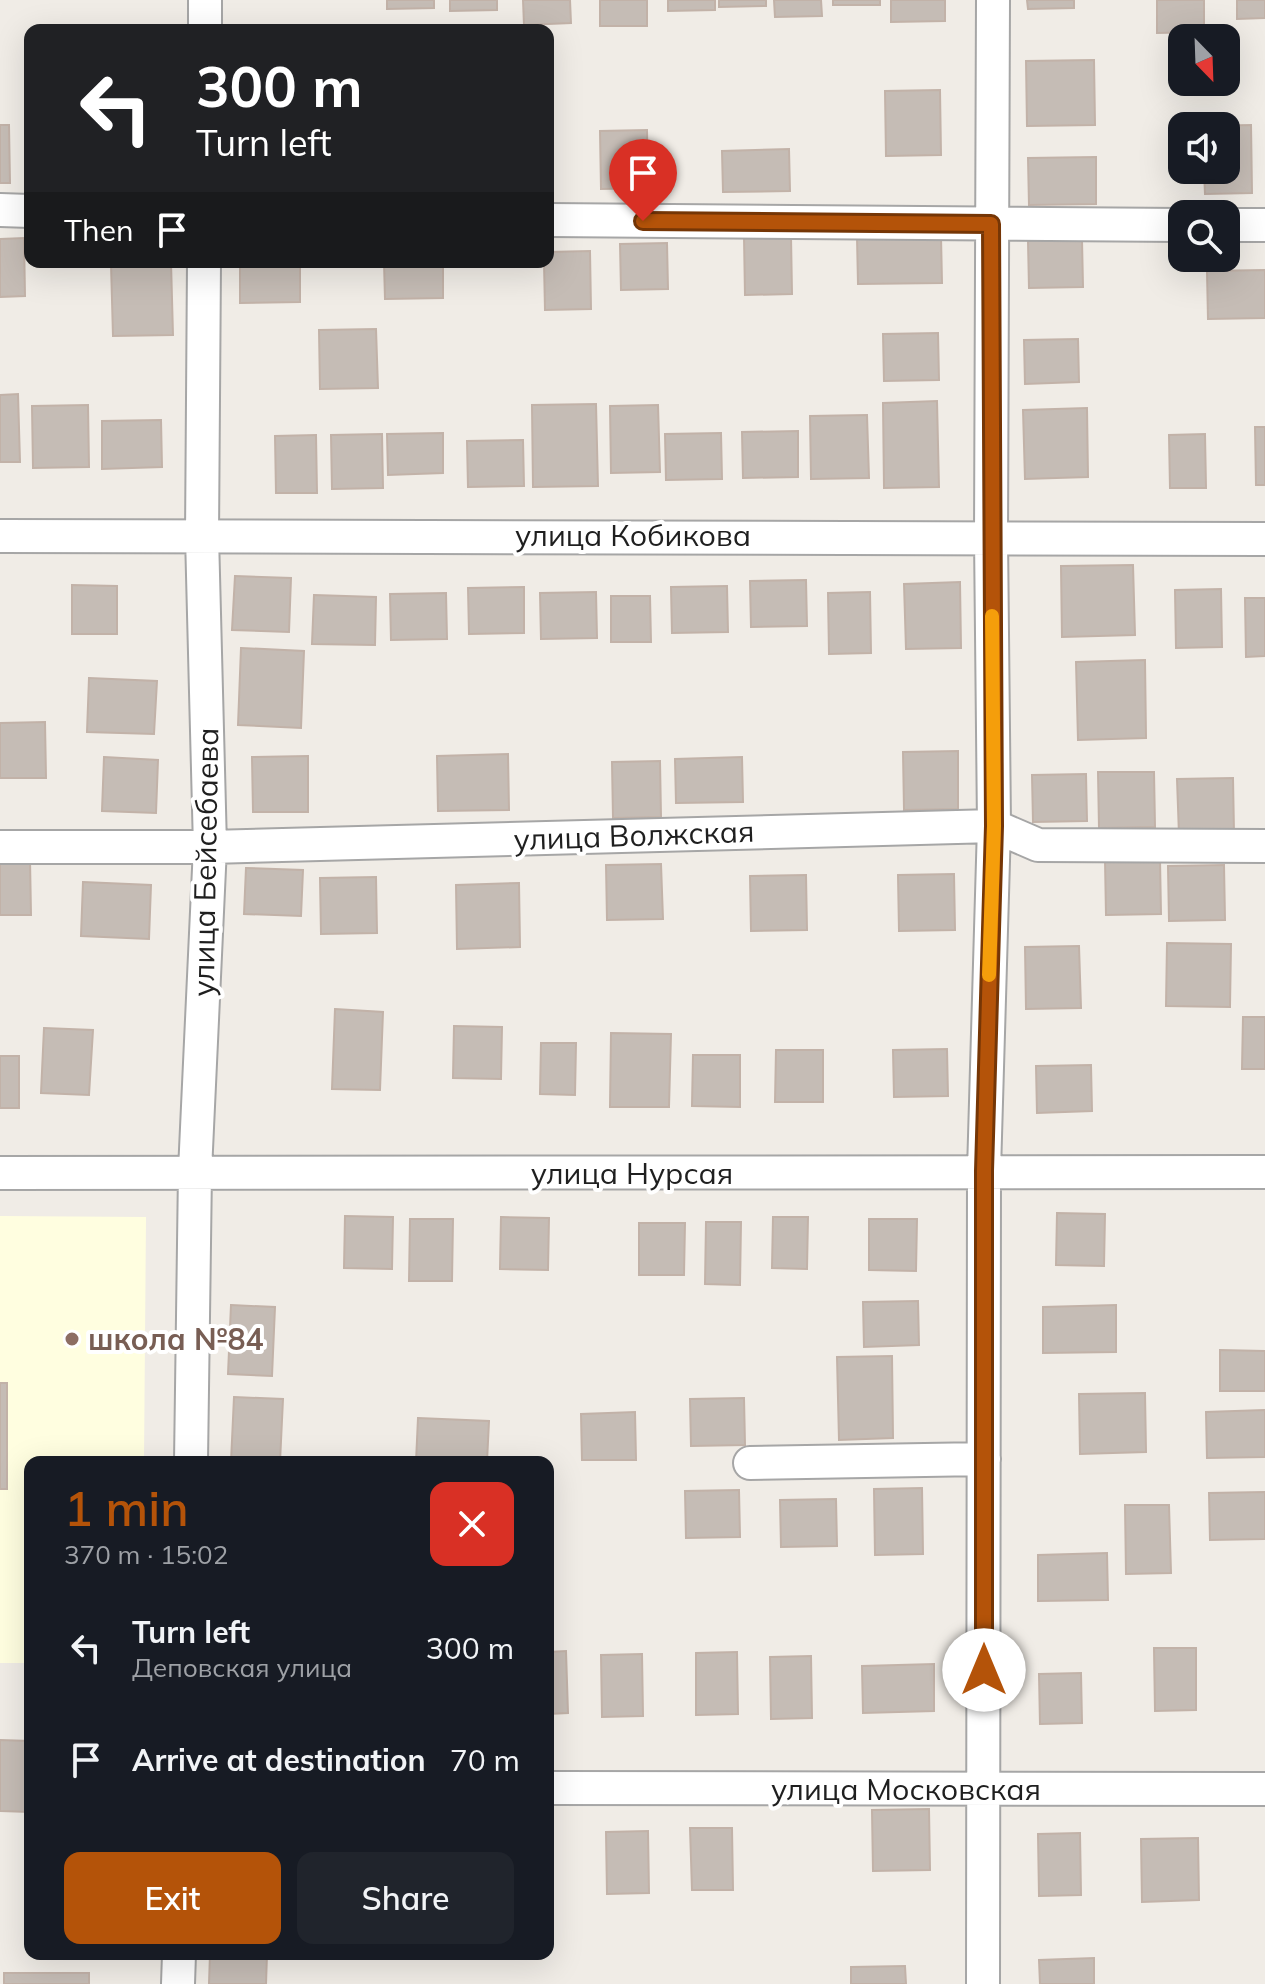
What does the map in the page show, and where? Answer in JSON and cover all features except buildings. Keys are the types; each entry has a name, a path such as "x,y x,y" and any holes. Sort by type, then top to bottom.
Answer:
{"street":[{"path":"205,0 205,24"},
{"path":"983,1984 984,1171 994,826 991,537 993,0"},
{"path":"0,210 24,211"},
{"path":"554,220 1168,225"},
{"path":"1240,225 1265,225"},
{"name":"улица Бейсебаева","path":"191,1456 195,1171 210,847 202,536 204,268"},
{"name":"улица Кобикова","path":"0,536 1265,539"},
{"name":"улица Волжская","path":"0,847 210,847 994,826 1038,845 1265,846"},
{"name":"улица Нурсая","path":"0,1173 1265,1172"},
{"path":"750,1463 984,1459"},
{"name":"улица Московская","path":"554,1788 1265,1789"},
{"path":"178,1984 179,1960"}],"shaded area":[{"name":"школа №84","path":"0,1216 146,1217 144,1456 24,1456 24,1663 0,1663"}],"slow traffic":[{"path":"989,975 994,826 992,616"}],"place":[{"name":"школа №84","path":"72,1339"}],"route":[{"path":"643,221 991,224 994,826 984,1171 984,1670"}]}
